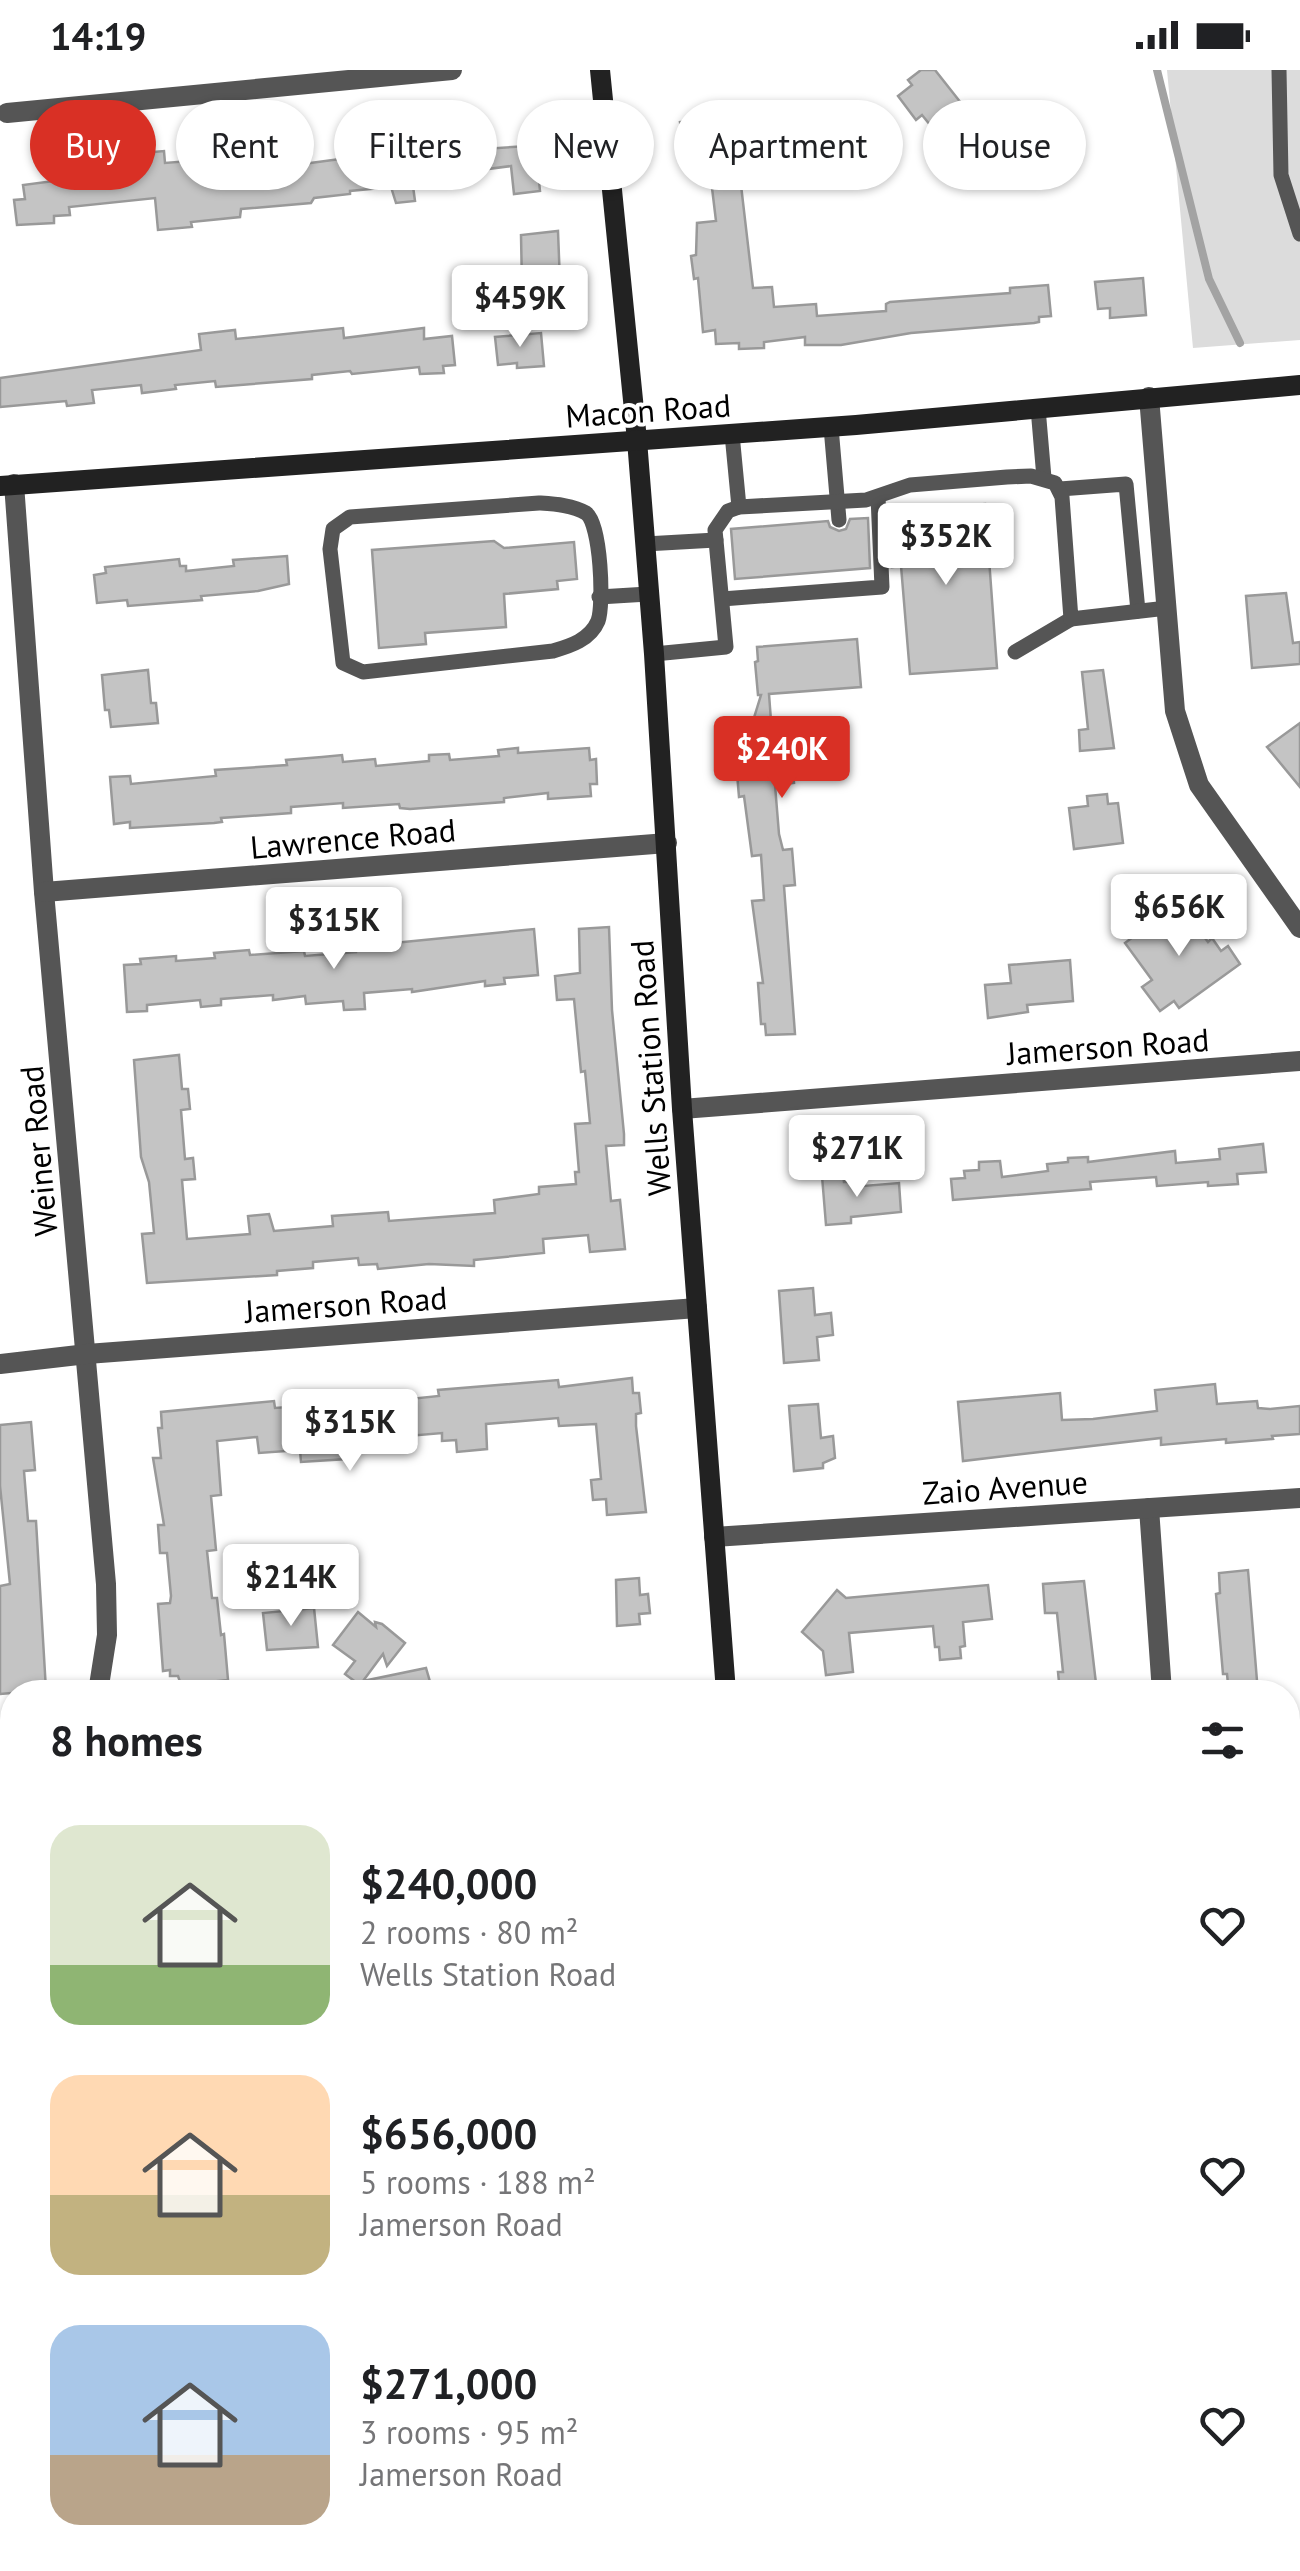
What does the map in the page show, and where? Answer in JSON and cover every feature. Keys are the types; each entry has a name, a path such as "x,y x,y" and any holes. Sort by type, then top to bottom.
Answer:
{"street":[{"path":"7,113 452,70"},
{"name":"Wells Station Road","path":"600,70 654,654 682,1110 725,1680"},
{"name":"Macon Road","path":"7,485 831,427 1300,385"},
{"path":"1148,397 1175,711 1199,785 1300,928"},
{"name":"Weiner Road","path":"7,485 107,1610 100,1680"},
{"name":"Lawrence Road","path":"44,892 667,843"},
{"name":"Jamerson Road","path":"682,1110 1300,1061"},
{"name":"Jamerson Road","path":"0,1364 696,1308"},
{"name":"Zaio Avenue","path":"714,1537 1300,1498"},
{"path":"1149,1508 1161,1680"}],"lane":[{"path":"1279,70 1281,175 1300,234"},
{"path":"1038,408 1044,478"},
{"path":"831,427 839,520"},
{"path":"732,434 739,507"},
{"path":"654,654 726,647 715,530 720,519 739,507 837,502 878,497 910,485 1007,476 1044,478 1060,489 1126,484 1138,611"},
{"path":"1060,489 1071,619"},
{"path":"722,600 882,587 878,497"},
{"path":"797,504 798,523"},
{"path":"562,505 586,514 595,524 599,598 598,620 588,636 574,645 553,651 363,672 343,663 330,550 333,530 350,517 562,505"},
{"path":"760,506 761,526"},
{"path":"645,544 716,540"},
{"path":"842,570 844,590"},
{"path":"802,574 803,594"},
{"path":"766,576 768,596"},
{"path":"599,598 648,594"},
{"path":"1015,652 1071,619 1166,608"}],"shaded area":[{"path":"1167,70 1300,70 1300,340 1193,348"}],"building":[{"path":"921,70 935,70 959,100 923,100 923,116 916,120 898,96 912,85 908,80"},
{"path":"517,147 517,190 540,191 514,194 511,166 497,168 497,148"},
{"path":"164,151 165,163 176,162 176,190 314,190 314,163 334,160 334,190 360,190 314,198 311,203 241,209 240,217 191,222 192,227 158,230 155,198 69,207 70,215 54,216 54,223 17,225 14,200 25,199 23,185 30,184 30,190 156,190 156,152"},
{"path":"392,190 414,190 415,201 396,203"},
{"path":"712,190 742,190 753,288 772,287 774,307 816,304 817,316 886,311 890,302 1010,293 1010,288 1048,285 1051,316 1039,317 1039,322 1034,323 911,333 841,345 805,345 805,337 764,342 764,348 739,349 739,343 716,344 715,330 703,332 698,278 694,279 691,256 696,255 697,223 716,221"},
{"path":"558,231 560,283 522,286 521,235"},
{"path":"1143,278 1146,315 1110,318 1110,308 1098,309 1095,282"},
{"path":"343,328 344,338 424,328 424,339 452,336 455,365 443,366 444,373 420,374 419,367 352,374 350,371 312,375 312,379 216,387 215,381 175,385 176,389 142,393 141,385 92,390 94,403 67,406 66,401 0,407 0,378 201,350 199,334 235,330 236,339"},
{"path":"541,333 544,366 498,365 495,337"},
{"path":"985,504 997,668 910,674 901,566 892,567 890,516 898,516 898,510"},
{"path":"868,518 870,568 735,579 731,529 828,521 830,527 839,531 846,529 850,519"},
{"path":"494,541 504,548 574,542 577,579 557,581 558,589 504,594 506,627 425,633 426,644 379,648 372,550"},
{"path":"287,556 289,584 201,596 202,600 128,606 127,600 97,603 94,575 106,573 105,567 179,559 186,571 234,566 233,560"},
{"path":"1286,593 1293,643 1300,642 1300,664 1252,668 1246,596"},
{"path":"857,639 861,687 769,694 772,734 791,733 792,748 811,747 813,767 793,769 794,783 775,785 779,834 783,850 792,849 795,885 784,886 795,1034 766,1035 765,1024 761,1024 758,983 763,983 752,901 764,900 761,855 752,856 737,773 745,772 741,725 752,724 761,695 755,662 757,647"},
{"path":"148,670 151,703 156,703 158,723 111,727 109,710 105,710 102,675"},
{"path":"1103,670 1114,748 1080,751 1079,730 1088,729 1082,672"},
{"path":"1300,723 1300,787 1267,747"},
{"path":"518,748 518,753 589,748 590,760 596,759 597,784 590,784 591,796 548,799 548,793 504,798 504,802 410,809 400,808 399,804 343,808 343,803 291,807 291,813 221,818 222,822 214,823 130,828 130,822 114,824 110,777 130,776 131,784 216,776 215,770 287,765 286,760 342,755 343,762 375,759 376,766 429,761 429,755 449,754 450,760 499,756 498,750"},
{"path":"1107,794 1108,804 1118,803 1123,843 1074,849 1069,808 1088,806 1087,796"},
{"path":"1179,902 1208,942 1212,938 1221,951 1228,946 1240,964 1179,1008 1174,1001 1160,1011 1142,987 1152,980 1125,943"},
{"path":"609,927 624,1145 606,1146 611,1201 620,1200 625,1249 590,1252 588,1235 543,1239 544,1253 474,1260 474,1266 429,1264 378,1269 377,1264 359,1265 358,1258 313,1262 313,1268 277,1271 277,1275 147,1283 142,1234 154,1233 149,1182 141,1157 134,1060 179,1055 182,1089 188,1089 190,1109 181,1110 185,1159 193,1158 195,1179 182,1180 187,1239 250,1234 248,1216 269,1214 274,1231 333,1226 332,1216 388,1212 389,1221 495,1213 494,1200 539,1194 539,1187 576,1184 575,1172 579,1172 575,1124 590,1123 585,1071 581,1072 574,999 557,1000 555,976 580,973 579,929"},
{"path":"534,929 538,975 504,978 505,984 485,986 485,981 412,992 364,993 365,1009 344,1010 343,1001 306,1004 305,996 273,1000 273,995 221,999 221,1005 201,1007 200,1000 147,1005 147,1011 127,1012 124,965 141,964 140,959 215,958 214,953 249,950 250,955 304,951 305,956 356,952 356,948 363,946"},
{"path":"1070,960 1073,1001 1027,1005 1028,1012 988,1018 985,985 1011,983 1009,965"},
{"path":"1263,1144 1266,1172 1237,1174 1238,1184 1157,1186 1156,1177 1090,1182 1091,1189 953,1200 951,1179 965,1178 964,1171 979,1170 979,1162 1000,1161 1002,1177 1048,1171 1047,1164 1068,1162 1068,1158 1088,1157 1088,1162 1175,1151 1176,1163 1220,1159 1219,1149"},
{"path":"843,1174 844,1182 852,1182 852,1187 899,1183 901,1212 851,1217 851,1223 826,1225 822,1176"},
{"path":"813,1288 815,1315 831,1313 833,1335 817,1337 819,1360 784,1363 779,1291"},
{"path":"632,1378 633,1393 639,1393 641,1413 636,1414 636,1426 646,1512 607,1515 606,1499 593,1500 591,1480 601,1479 596,1424 559,1426 558,1418 486,1424 487,1449 457,1452 456,1440 442,1441 442,1433 361,1440 362,1451 346,1452 347,1459 301,1462 300,1450 259,1453 257,1437 217,1441 221,1495 211,1496 216,1550 207,1551 212,1598 217,1598 221,1635 224,1634 228,1680 179,1680 178,1676 170,1676 170,1670 163,1671 158,1604 170,1603 171,1596 167,1553 160,1553 158,1525 164,1525 153,1458 161,1458 161,1412 274,1401 275,1408 343,1406 439,1396 438,1390 558,1380 559,1387"},
{"path":"1215,1384 1217,1404 1257,1401 1258,1408 1300,1406 1300,1434 1226,1443 1226,1439 1161,1445 1161,1438 963,1461 958,1402 1060,1393 1062,1420 1093,1419 1157,1411 1155,1390"},
{"path":"818,1404 821,1438 833,1436 835,1458 823,1463 823,1468 794,1471 789,1406"},
{"path":"31,1422 35,1470 24,1471 28,1521 36,1521 45,1680 0,1680 0,1586 10,1584 0,1486 0,1425"},
{"path":"1248,1570 1257,1680 1228,1680 1227,1674 1223,1674 1216,1594 1220,1593 1219,1573"},
{"path":"639,1578 640,1595 648,1594 650,1613 639,1614 640,1624 617,1626 616,1580"},
{"path":"1084,1581 1096,1680 1059,1680 1058,1672 1063,1672 1057,1613 1045,1613 1043,1584"},
{"path":"988,1585 992,1619 963,1622 965,1646 960,1647 961,1658 940,1660 933,1626 849,1633 853,1672 826,1675 823,1651 802,1632 837,1590 846,1598"},
{"path":"314,1608 318,1647 267,1650 263,1613"},
{"path":"358,1612 376,1627 375,1622 382,1624 405,1643 387,1666 383,1654 364,1680 353,1680 345,1674 355,1661 333,1645"},
{"path":"426,1668 430,1680 368,1680"}],"waterway":[{"path":"1157,70 1209,279 1240,343"}]}
